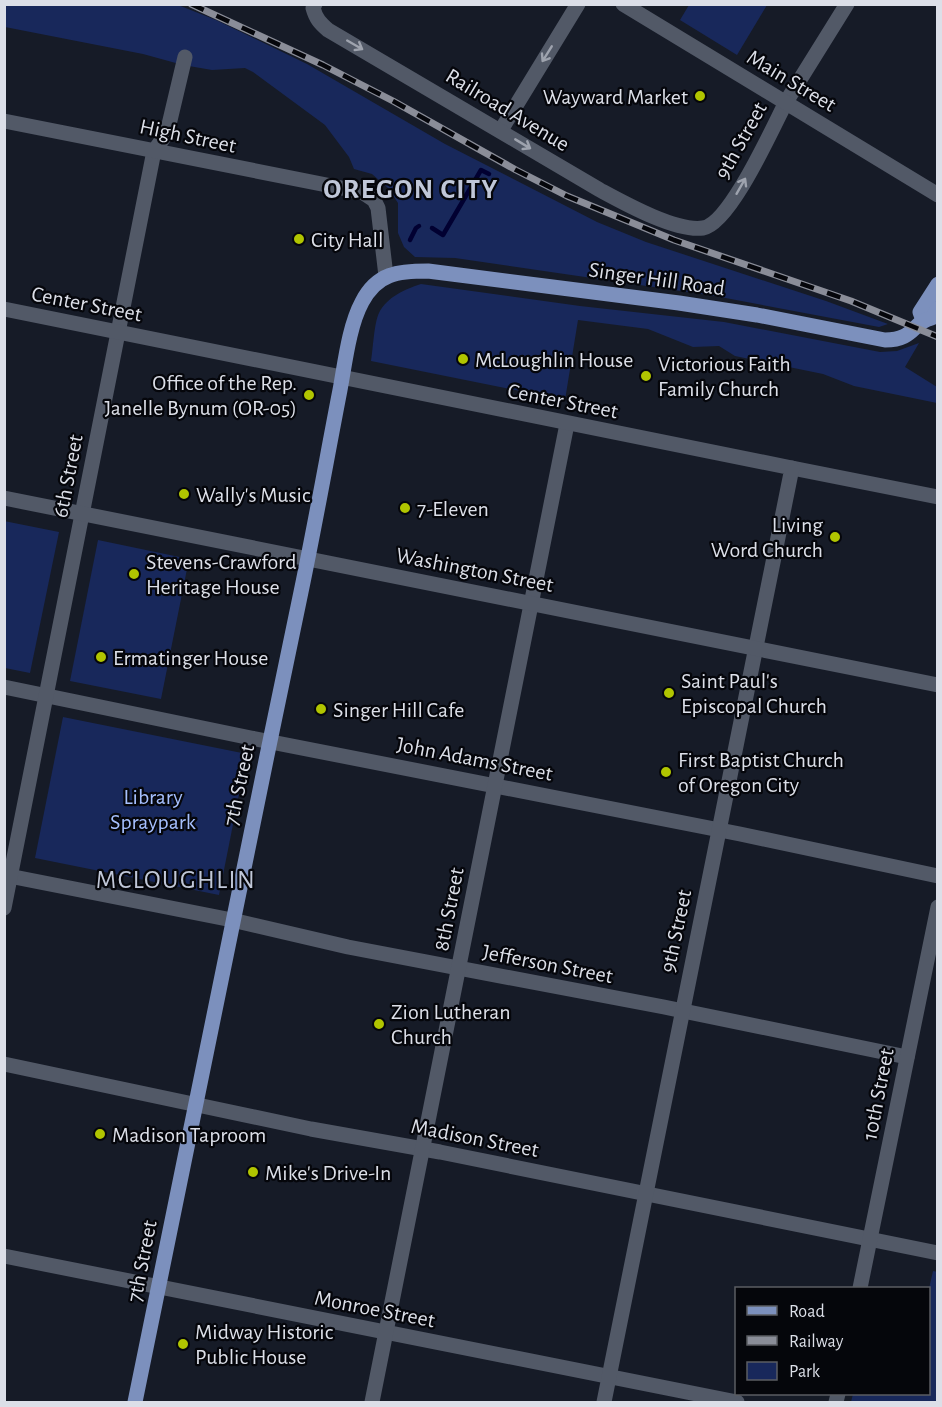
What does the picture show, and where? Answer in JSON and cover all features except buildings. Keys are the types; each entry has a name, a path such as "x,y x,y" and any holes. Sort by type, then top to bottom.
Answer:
{"main road":[{"name":"Singer Hill Road","path":"386,276 401,272 428,271 644,298 757,315 885,340 904,337 920,324"},
{"name":"7th Street","path":"135,1402 194,1105 308,559 343,377 361,305 370,290 386,276"},
{"path":"938,284 920,312 920,324 932,318 938,308"}],"street":[{"path":"501,130 578,4"},
{"name":"Main Street","path":"623,4 938,195"},
{"name":"9th Street","path":"703,228 715,222 728,208 769,138 786,102 847,4"},
{"name":"Railroad Avenue","path":"311,6 319,22 328,30 624,203 665,220 703,228"},
{"name":"6th Street","path":"4,908 7,876 47,695 154,151 167,133 185,57"},
{"name":"High Street","path":"4,120 362,192 374,200 378,208 386,276"},
{"name":"Center Street","path":"4,309 938,497"},
{"name":"8th Street","path":"372,1402 567,423"},
{"name":"9th Street","path":"604,1402 792,468"},
{"name":"Washington Street","path":"4,498 938,685"},
{"name":"John Adams Street","path":"4,687 270,742 495,784 938,876"},
{"name":"Jefferson Street","path":"7,876 232,920 348,947 907,1057"},
{"name":"10th Street","path":"860,1287 938,907"},
{"name":"Madison Street","path":"4,1064 311,1129 422,1149 938,1254"},
{"name":"Monroe Street","path":"4,1256 737,1402"}],"green space":[{"path":"767,4 737,55 680,20 689,5"},
{"path":"4,5 178,5 216,20 307,64 445,144 597,222 646,242 826,301 888,324 879,327 715,296 455,258 415,257 404,247 398,233 398,203 388,188 372,174 354,169 349,157 325,125 253,72 245,68 212,70 183,65 143,54 5,27"},
{"path":"421,284 580,306 724,322 880,352 897,351 919,343 905,367 937,387 937,403 854,386 823,374 735,356 719,346 693,347 648,329 578,320 565,400 371,361 376,323 382,307 397,294"},
{"path":"4,521 59,532 30,673 5,668"},
{"name":"Ermatinger House","path":"98,540 189,559 161,699 70,681"},
{"name":"Library Spraypark","path":"63,717 247,754 219,895 35,858"},
{"path":"933,1271 938,1272 937,1402 851,1402 853,1395 930,1395 929,1287"}],"waterway":[{"path":"432,228 443,235 481,170 489,174"},
{"path":"410,240 419,226"}],"railway":[{"path":"191,4 323,65 567,196 674,240 851,301 938,337"}],"place":[{"name":"Wayward Market","path":"700,96"},
{"name":"City Hall","path":"299,239"},
{"name":"McLoughlin House","path":"463,359"},
{"name":"Victorious Faith Family Church","path":"646,376"},
{"name":"Office of the Rep. Janelle Bynum (OR-05)","path":"309,395"},
{"name":"Wally's Music","path":"184,494"},
{"name":"7-Eleven","path":"405,508"},
{"name":"Living Word Church","path":"835,537"},
{"name":"Stevens-Crawford Heritage House","path":"134,574"},
{"name":"Ermatinger House","path":"101,657"},
{"name":"Saint Paul's Episcopal Church","path":"669,693"},
{"name":"Singer Hill Cafe","path":"321,709"},
{"name":"First Baptist Church of Oregon City","path":"666,772"},
{"name":"Zion Lutheran Church","path":"379,1024"},
{"name":"Madison Taproom","path":"100,1134"},
{"name":"Mike's Drive-In","path":"253,1172"},
{"name":"Midway Historic Public House","path":"183,1344"}],"district":[{"name":"OREGON CITY","path":"411,188"},
{"name":"MCLOUGHLIN","path":"176,879"}]}
